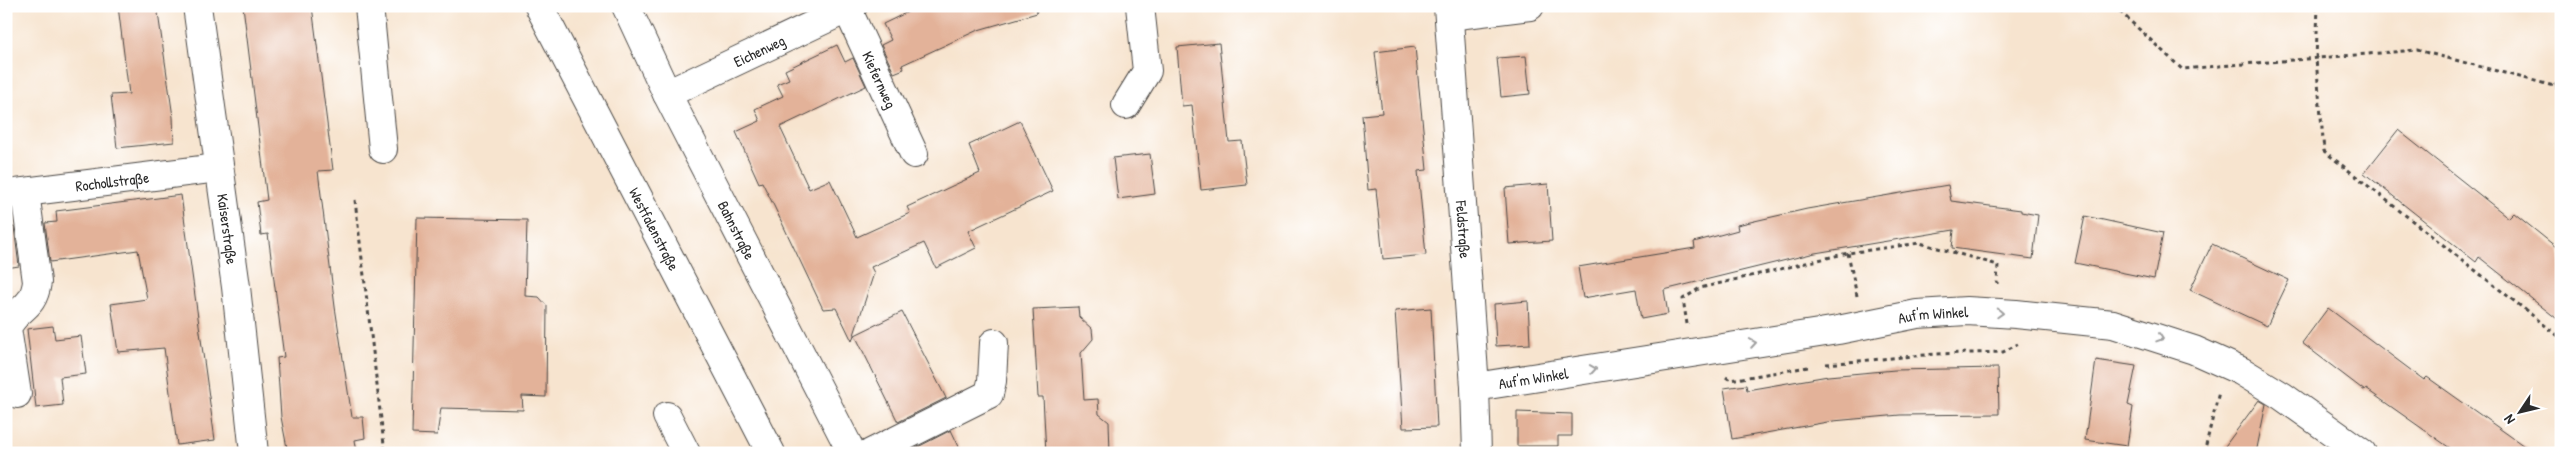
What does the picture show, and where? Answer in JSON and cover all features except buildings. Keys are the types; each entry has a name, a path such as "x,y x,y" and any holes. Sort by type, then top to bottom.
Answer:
{"street":[{"name":"Kaiserstraße","path":"197,6 236,287 254,453"},
{"path":"369,6 382,149"},
{"name":"Westfalenstraße","path":"539,6 771,453"},
{"name":"Bahnstraße","path":"626,6 666,94 852,453"},
{"path":"1126,104 1147,71 1140,6"},
{"path":"1448,11 1530,6"},
{"name":"Eichenweg","path":"666,94 849,7"},
{"name":"Kiefernweg","path":"849,7 914,154"},
{"name":"Feldstraße","path":"1448,11 1475,387 1477,453"},
{"name":"Rochollstraße","path":"16,193 218,168"},
{"path":"16,193 37,282 36,294 30,305 11,321 7,328 17,394"},
{"name":"Auf'm Winkel","path":"1475,387 1838,330 1917,314 1967,311 2039,315 2114,324 2194,350 2232,367 2282,396 2362,453"},
{"path":"871,453 989,394 992,381 994,343"},
{"path":"667,416 686,453"}],"path":[{"path":"2114,6 2182,69 2417,50 2554,86 2561,91"},
{"path":"2318,6 2316,59 2324,151 2561,338"},
{"path":"2554,86 2561,81"},
{"path":"355,200 385,453"},
{"path":"1814,366 1730,380 1696,352 1687,325 1683,299 1700,288 1848,253 1920,244 1998,265 1996,288"},
{"path":"1848,253 1854,281"},
{"path":"1822,364 1936,354 2003,352 2023,341 2036,330 2039,315"},
{"path":"2204,453 2219,390 2232,367"}]}
